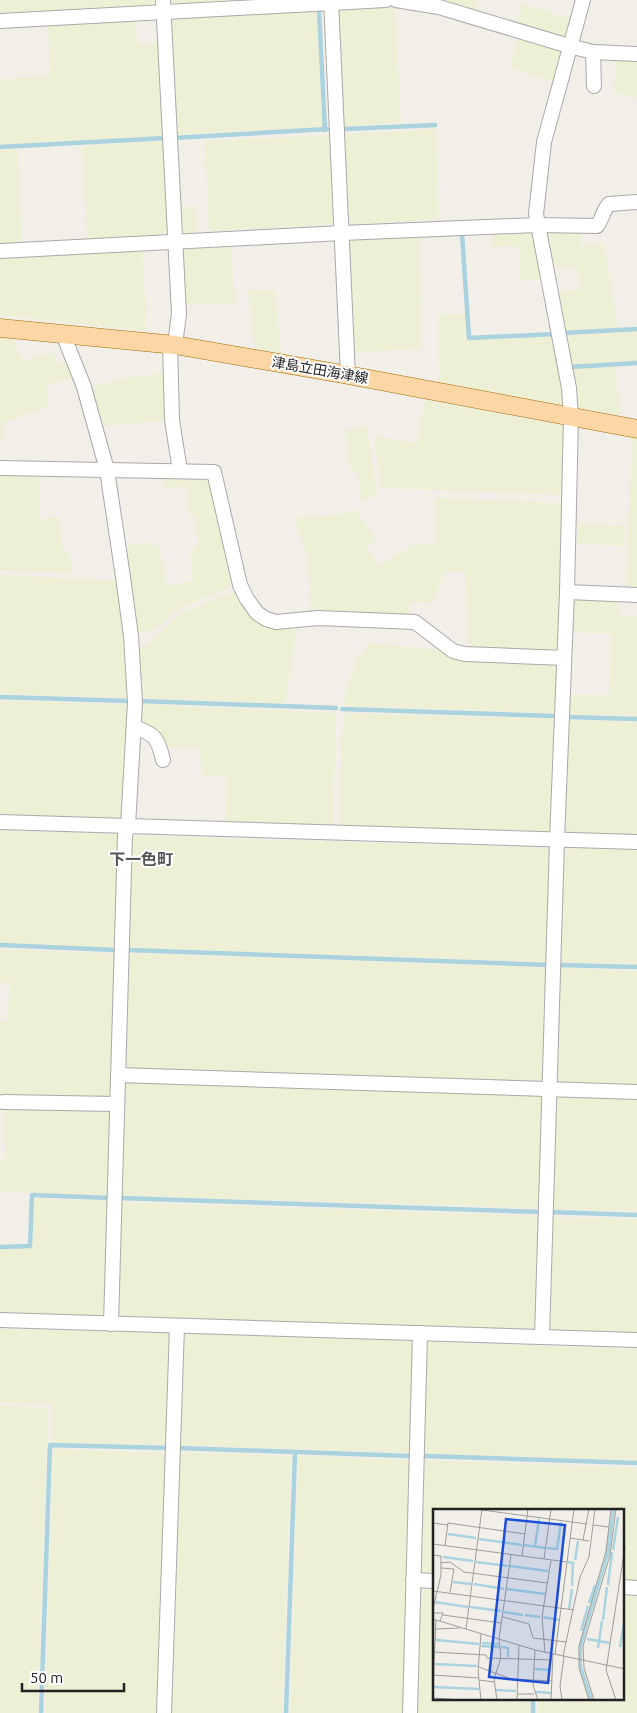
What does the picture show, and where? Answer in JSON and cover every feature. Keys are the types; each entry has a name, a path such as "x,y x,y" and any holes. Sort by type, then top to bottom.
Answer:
{"main road":[{"name":"津島立田海津線","path":"0,328 173,345 348,375 637,429"}],"street":[{"path":"0,21 164,6 386,0"},
{"path":"396,0 439,7 593,52 637,54"},
{"path":"542,1337 567,592 571,417 567,379 536,214 544,142 569,46 584,0"},
{"path":"331,2 348,375"},
{"path":"164,6 179,314 173,345 172,420 180,471"},
{"path":"593,52 594,86"},
{"path":"0,251 342,233 537,225 597,226 602,220 603,211 609,204 637,202"},
{"path":"63,334 84,387 107,470 130,636 135,703 128,826 125,835 111,1324"},
{"path":"0,468 214,472 240,585 257,613 266,619 276,622 318,618 415,622 453,651 465,654 564,658"},
{"path":"567,592 637,595"},
{"path":"134,727 156,738 162,760"},
{"path":"0,822 637,842"},
{"path":"118,1075 637,1092"},
{"path":"2,1102 117,1104"},
{"path":"0,1320 637,1340"},
{"path":"164,1713 177,1326"},
{"path":"410,1713 420,1334"},
{"path":"413,1580 433,1581"},
{"path":"624,1587 637,1588"}],"green space":[{"path":"0,0 160,0 160,7 0,18"},
{"path":"165,0 316,0 168,10"},
{"path":"429,0 477,0 478,2 475,12"},
{"path":"523,4 572,19 567,36 561,38 516,24"},
{"path":"395,5 401,123 344,126 338,13 342,8"},
{"path":"316,9 323,127 172,135 168,18"},
{"path":"135,19 137,45 163,43 167,136 0,145 0,79 50,76 48,23"},
{"path":"519,34 560,47 562,56 554,82 510,67"},
{"path":"617,57 637,57 637,98 613,93"},
{"path":"436,129 439,219 350,225 345,134"},
{"path":"329,135 333,224 209,231 205,141"},
{"path":"168,141 172,234 87,239 82,146"},
{"path":"0,150 17,150 22,242 0,243"},
{"path":"196,206 197,233 177,234 175,207"},
{"path":"533,230 543,279 520,281 519,246 491,247 491,235 495,232"},
{"path":"550,230 579,230 581,246 604,244 618,328 563,331 555,292 581,289 576,266 551,268 544,235"},
{"path":"420,234 421,348 353,353 347,241 351,237"},
{"path":"231,243 235,303 181,305 177,246"},
{"path":"142,247 146,310 145,331 0,315 0,254"},
{"path":"248,290 275,290 281,353 255,348"},
{"path":"465,314 466,340 556,335 564,400 559,406 439,384 438,315"},
{"path":"637,331 637,361 570,365 564,335"},
{"path":"0,335 13,336 22,361 53,352 58,364 70,361 76,377 46,386 48,406 2,424 3,439 0,438"},
{"path":"615,367 620,415 577,408 570,368"},
{"path":"168,372 170,420 97,427 87,388 125,378"},
{"path":"425,400 568,426 564,493 558,495 381,488 374,436 417,443"},
{"path":"367,427 377,495 362,501 357,472 351,472 345,430"},
{"path":"632,437 637,438 637,590 626,589"},
{"path":"0,472 40,473 39,519 59,517 63,552 70,553 72,573 0,570"},
{"path":"163,478 208,478 214,483 235,584 175,611 161,624 135,635 123,546 151,542 152,546 159,545 167,586 193,581 190,555 198,542 195,515 190,515 186,486 164,488"},
{"path":"436,498 561,503 565,507 560,649 556,653 469,650 465,572 445,572 432,602 409,603 409,616 311,616 308,558 294,518 336,515 355,509 376,540 366,546 379,566 414,544 435,544"},
{"path":"578,524 625,526 624,546 578,544"},
{"path":"0,575 120,581 132,698 0,694"},
{"path":"238,591 247,606 297,625 284,704 138,698 135,649 145,647 179,615"},
{"path":"572,598 618,599 618,615 637,616 637,716 565,714 566,694 609,695 611,634 568,632"},
{"path":"368,643 440,650 449,656 557,662 559,713 344,706 345,694 358,654 363,654"},
{"path":"0,700 132,705 126,819 120,822 0,818"},
{"path":"140,704 336,713 333,827 225,825 227,775 203,776 199,746 164,749 140,725"},
{"path":"343,713 558,719 554,831 550,836 339,828"},
{"path":"565,720 637,722 637,840 566,837 561,832"},
{"path":"0,831 122,834 119,948 0,944"},
{"path":"129,836 553,848 550,962 125,948"},
{"path":"571,847 637,849 637,964 558,962 561,855 567,854"},
{"path":"0,949 119,954 115,1099 2,1098 0,1094 0,1022 7,1022 10,983 0,982"},
{"path":"125,953 550,968 543,1085 125,1071 122,1067"},
{"path":"558,968 637,971 637,1087 556,1085"},
{"path":"126,1080 543,1093 543,1208 117,1196 122,1084"},
{"path":"555,1093 637,1096 637,1211 550,1209"},
{"path":"3,1106 112,1107 112,1182 106,1189 106,1195 0,1192 0,1160 6,1159"},
{"path":"34,1199 112,1201 107,1315 101,1319 0,1316 0,1249 32,1248"},
{"path":"118,1202 542,1216 539,1328 534,1332 118,1319 114,1314"},
{"path":"549,1217 637,1219 637,1336 549,1333"},
{"path":"0,1329 174,1333 170,1445 52,1443 52,1404 0,1403"},
{"path":"181,1333 416,1341 412,1453 178,1445"},
{"path":"424,1342 637,1349 637,1460 420,1454"},
{"path":"0,1406 48,1408 37,1713 0,1713"},
{"path":"53,1449 169,1453 159,1713 45,1713"},
{"path":"177,1452 291,1456 282,1713 168,1713"},
{"path":"298,1456 411,1460 406,1713 290,1713"},
{"path":"420,1460 637,1468 637,1584 624,1583 624,1509 433,1509 433,1577 421,1577 417,1571"},
{"path":"418,1590 433,1590 433,1700 530,1700 530,1713 414,1713"},
{"path":"624,1596 637,1597 637,1713 538,1713 539,1700 624,1700"}],"waterway":[{"path":"319,11 325,130"},
{"path":"345,129 435,125"},
{"path":"173,138 327,129"},
{"path":"0,147 167,138"},
{"path":"462,234 469,338 554,334"},
{"path":"563,333 637,329"},
{"path":"570,367 637,363"},
{"path":"0,697 130,701"},
{"path":"140,701 336,708"},
{"path":"342,709 555,716"},
{"path":"566,717 637,719"},
{"path":"0,945 115,950"},
{"path":"128,950 549,965"},
{"path":"558,965 637,967"},
{"path":"0,1247 30,1246 32,1195 111,1198"},
{"path":"119,1198 541,1212"},
{"path":"550,1212 637,1215"},
{"path":"41,1713 50,1445 169,1448"},
{"path":"178,1448 410,1456"},
{"path":"286,1713 295,1452"},
{"path":"425,1456 637,1463"},
{"path":"533,1700 533,1713"}],"district":[{"name":"下一色町","path":"141,859"}]}
